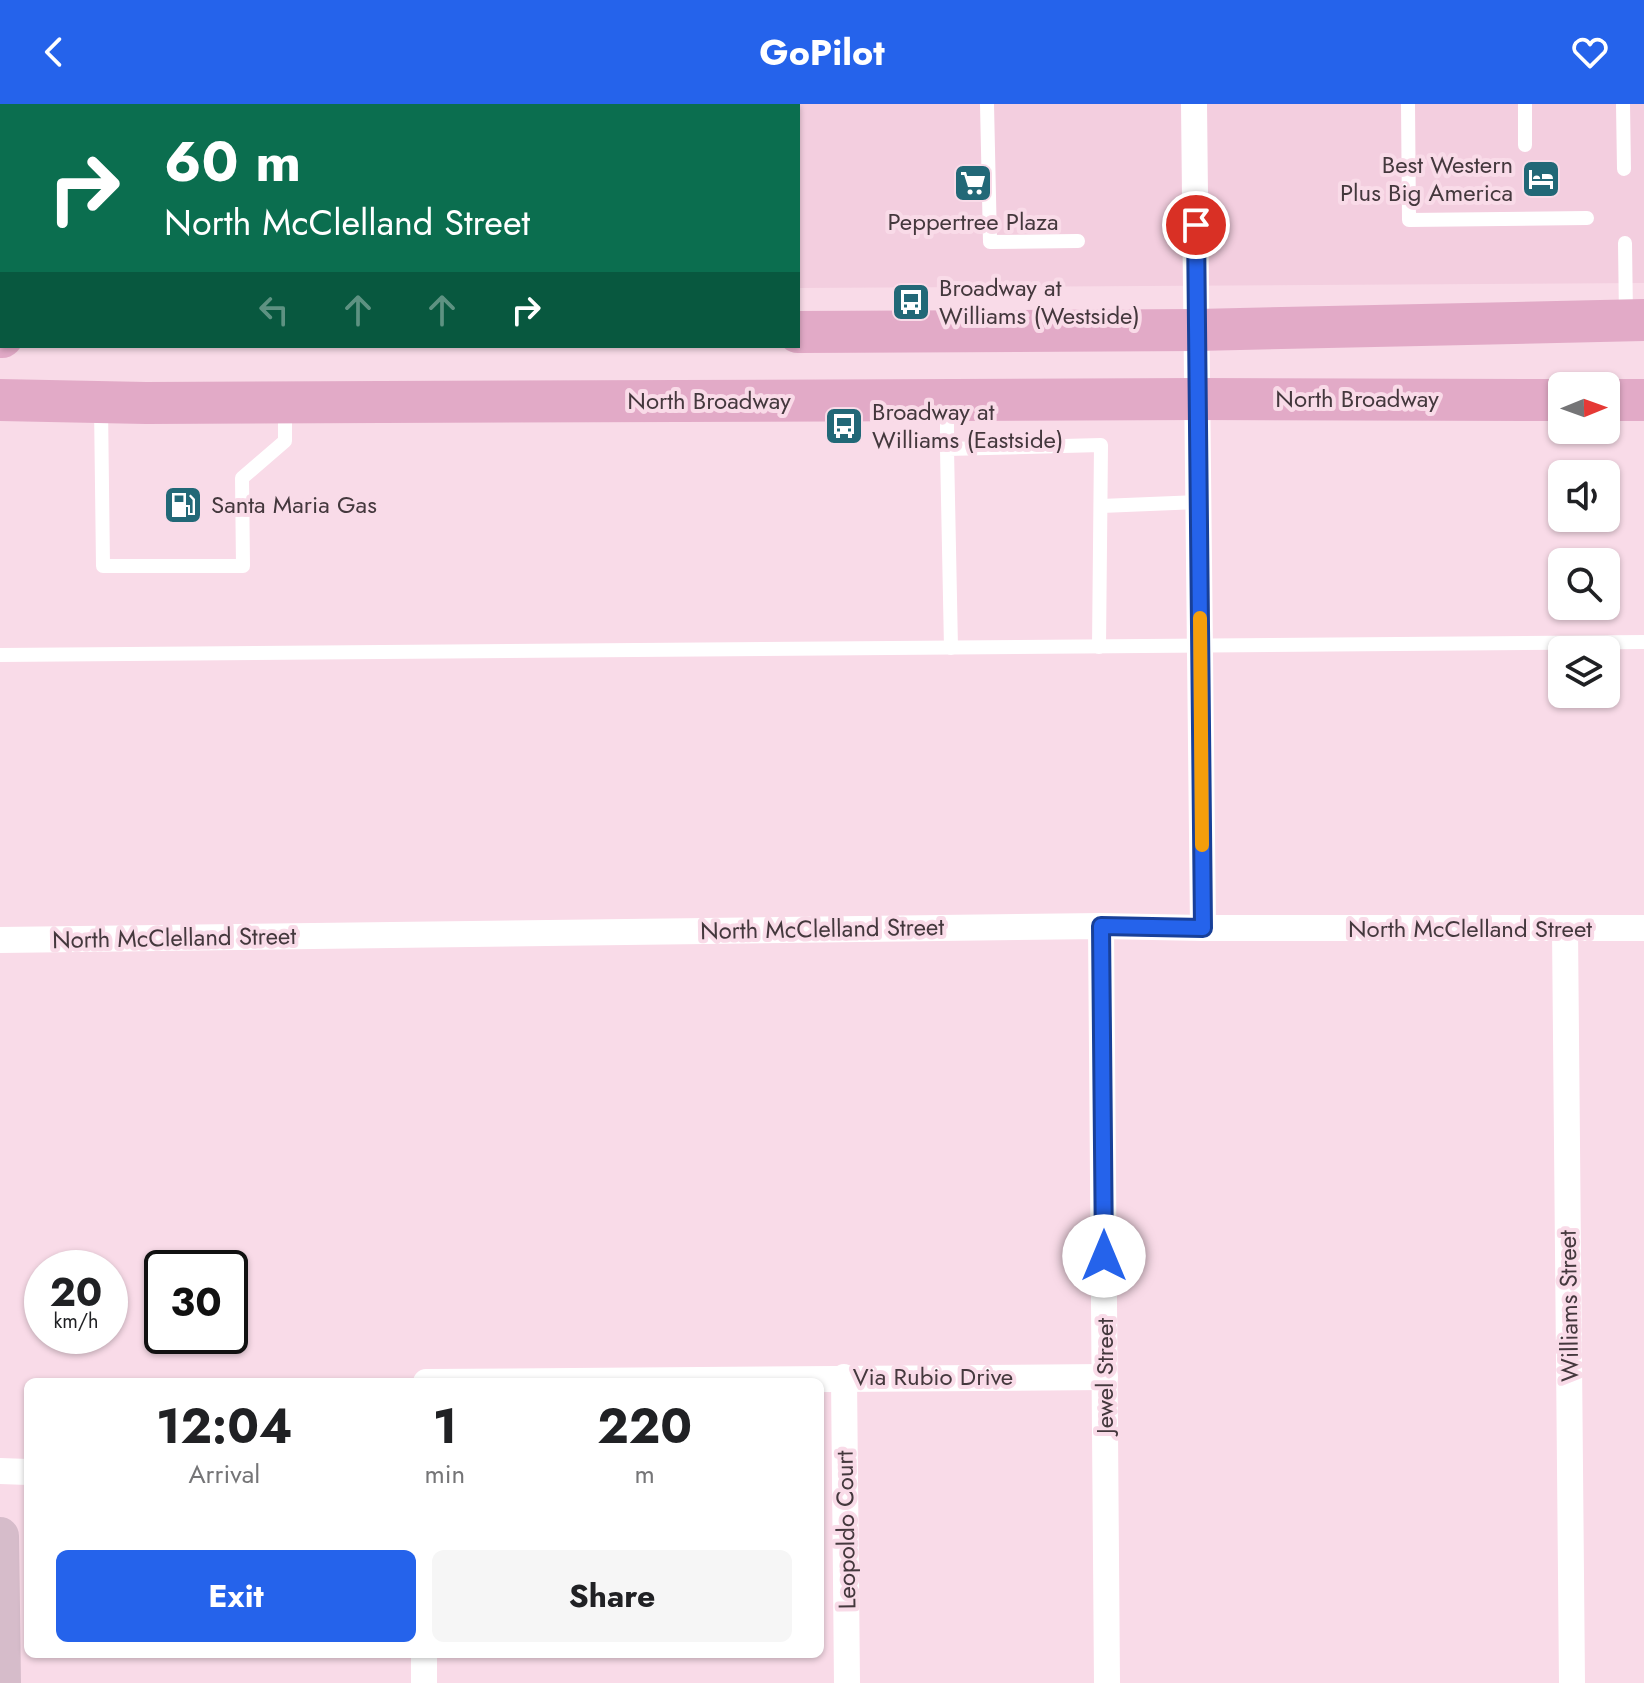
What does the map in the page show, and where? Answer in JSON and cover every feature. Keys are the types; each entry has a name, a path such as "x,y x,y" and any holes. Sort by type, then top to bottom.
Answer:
{"main road":[{"path":"800,332 1197,330 1635,321"},
{"name":"North Broadway","path":"0,400 1548,400"},
{"path":"1620,400 1644,400"},
{"path":"0,1536 2,1683"}],"street":[{"path":"1194,104 1203,928"},
{"name":"North McClelland Street","path":"0,940 1101,926 1644,928"},
{"name":"Jewel Street","path":"1101,926 1107,1683"},
{"name":"Williams Street","path":"1565,929 1572,1683"},
{"name":"Leopoldo Court","path":"844,1377 847,1683"},
{"name":"Via Rubio Drive","path":"760,1378 1105,1377"},
{"path":"0,1471 24,1472"},
{"path":"424,1658 424,1683"}],"lane":[{"path":"987,104 990,242 1078,241"},
{"path":"1408,104 1409,220 1587,218"},
{"path":"1525,104 1525,145"},
{"path":"1623,104 1624,169"},
{"path":"1625,243 1635,321"},
{"path":"947,400 951,648"},
{"path":"101,402 103,566 243,566 242,478 285,441 285,402"},
{"path":"947,449 1101,445 1099,647"},
{"path":"1101,506 1199,502"},
{"path":"0,655 1644,642"}],"shaded area":[{"path":"800,104 1644,104 1644,283 800,288"}],"slow traffic":[{"path":"1200,618 1202,845"}],"place":[{"name":"Best Western Plus Big America","path":"1541,179"},
{"name":"Peppertree Plaza","path":"973,183"},
{"name":"Broadway at Williams (Westside)","path":"911,302"},
{"name":"Broadway at Williams (Eastside)","path":"844,426"},
{"name":"Santa Maria Gas","path":"183,505"}],"route":[{"path":"1104,1256 1101,926 1203,928 1196,225"}]}
